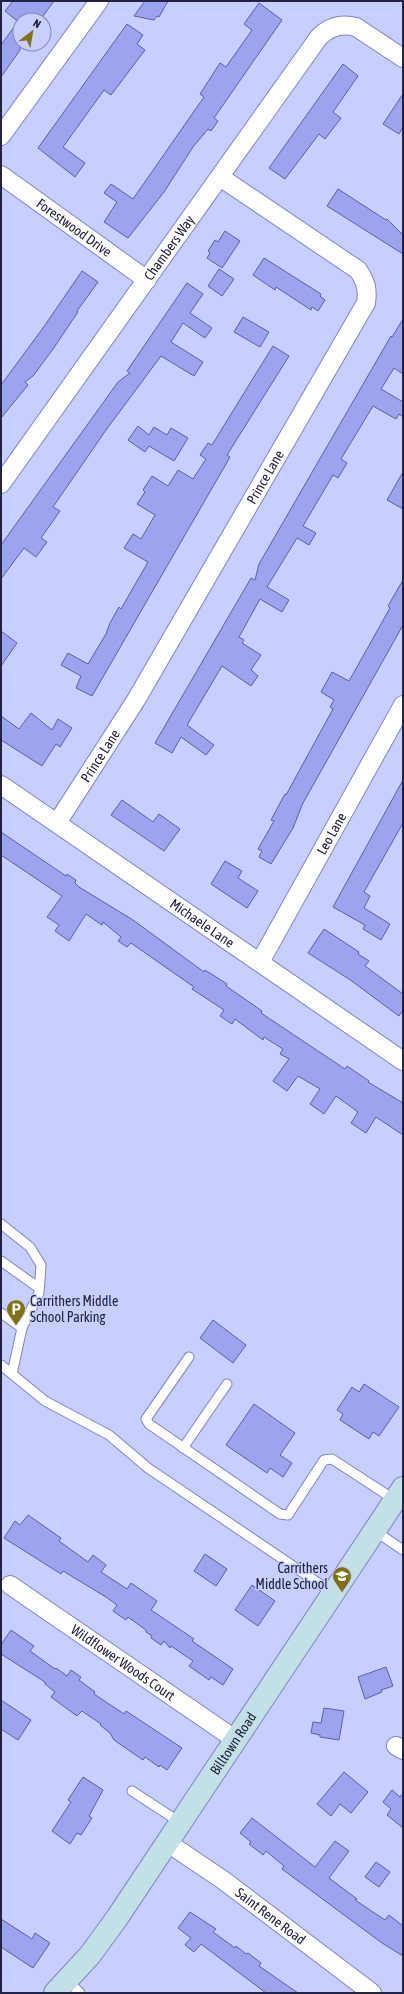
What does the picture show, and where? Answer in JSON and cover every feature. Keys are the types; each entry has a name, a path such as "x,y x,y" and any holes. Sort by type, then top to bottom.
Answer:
{"main road":[{"name":"Billtown Road","path":"67,1989 118,1918 399,1494"}],"street":[{"path":"1,136 99,1"},
{"name":"Chambers Way","path":"1,484 319,38 332,27 347,25 364,31 403,58"},
{"name":"Forestwood Drive","path":"1,175 147,280"},
{"name":"Prince Lane","path":"57,823 136,700 366,303 367,286 358,270 220,177"},
{"name":"Leo Lane","path":"260,962 403,705"},
{"name":"Michaele Lane","path":"1,785 403,1061"},
{"name":"Wildflower Woods Court","path":"10,1585 236,1740"},
{"name":"Saint Rene Road","path":"168,1843 223,1880 372,1993"}],"lane":[{"path":"1,1224 30,1247 41,1265 39,1293 22,1328 12,1374"},
{"path":"1,1261 39,1288"},
{"path":"1,1313 22,1328"},
{"path":"189,1357 146,1419 149,1424 280,1514 288,1515 324,1460 332,1459 399,1494"},
{"path":"1,1365 45,1401 109,1435 148,1468 333,1593"},
{"path":"183,1448 227,1384"},
{"path":"375,1531 403,1550"},
{"path":"132,1791 181,1823"}],"building":[{"path":"13,1 54,1 46,12 12,12 12,17 5,11"},
{"path":"145,1 168,1 159,17 157,16 154,20 134,16"},
{"path":"259,3 282,20 214,118 218,121 211,131 208,129 193,147 164,192 128,238 104,222 117,202 104,193 111,184 133,199 204,97 200,94 220,63 226,67 252,30 244,24"},
{"path":"127,24 143,35 137,44 145,50 111,95 104,90 63,147 85,163 75,177 38,148"},
{"path":"12,30 12,52 19,52 1,77 1,45"},
{"path":"343,64 358,76 333,112 341,118 325,139 319,134 285,179 269,168"},
{"path":"403,94 403,127 399,134 383,124"},
{"path":"338,189 386,220 387,219 403,235 403,254 327,206"},
{"path":"225,231 240,241 222,268 207,258 210,253 208,251 215,240 218,242"},
{"path":"264,258 321,294 320,296 325,300 318,311 312,307 311,310 276,287 275,290 253,275"},
{"path":"219,269 234,279 222,296 208,286"},
{"path":"82,271 98,282 77,311 78,312 53,349 33,376 25,382 28,385 1,418 1,385 43,328"},
{"path":"187,283 203,294 190,313 212,328 205,338 183,323 171,342 203,362 194,376 161,356 106,430 53,507 60,511 41,538 47,542 36,557 24,548 1,579 1,545 118,382 130,373 127,371"},
{"path":"243,317 269,332 260,347 234,332"},
{"path":"403,319 403,374 394,368 381,389 403,402 403,417 399,414 396,419 373,406 341,459 347,463 338,478 333,475 303,526 316,533 309,545 297,538 267,587 289,600 282,612 260,599 239,637 244,640 242,643 261,655 251,670 258,676 251,686 222,666 187,725 214,745 206,755 181,737 172,753 155,743 251,578 255,580 259,564 391,336 392,337"},
{"path":"273,346 289,356 227,455 230,457 92,696 76,688 81,676 61,665 68,653 88,664 106,634 119,607 121,609 148,562 124,548 133,534 141,539 155,515 137,504 145,492 143,490 152,476 168,486 178,470 193,479 206,459 200,455 208,443 212,445"},
{"path":"138,426 149,435 154,427 167,435 171,428 188,438 174,461 149,446 145,452 128,440"},
{"path":"403,472 403,509 387,500"},
{"path":"403,580 403,625 303,803 293,828 271,864 259,857 262,851 258,849 274,821 271,820 333,709 330,707 334,700 321,692 332,672 349,681 390,608 388,606"},
{"path":"1,631 17,643 1,666"},
{"path":"31,713 52,730 58,719 72,728 60,747 56,744 42,766 1,740 1,716 19,729"},
{"path":"403,780 403,823 364,892 370,896 364,908 390,924 381,940 363,929 365,925 333,907"},
{"path":"122,800 153,822 159,814 180,829 164,851 111,815"},
{"path":"1,832 66,876 67,874 76,880 75,883 79,887 133,920 204,972 205,970 227,984 226,986 262,1011 261,1013 345,1069 347,1066 369,1081 368,1082 403,1103 403,1135 376,1117 366,1133 351,1123 358,1112 336,1096 324,1114 310,1104 320,1089 298,1076 287,1091 273,1081 289,1059 280,1054 283,1049 264,1037 263,1040 235,1019 232,1024 220,1016 224,1010 192,989 194,987 131,943 127,947 118,941 121,937 103,922 102,925 86,914 69,941 55,931 59,925 47,917 62,896 1,855"},
{"path":"225,861 242,871 238,878 258,891 247,908 211,884"},
{"path":"324,929 359,952 358,954 369,961 365,966 403,994 403,1010 399,1016 349,979 308,953"},
{"path":"213,1320 246,1345 233,1363 200,1338"},
{"path":"364,1384 399,1407 379,1436 373,1432 369,1439 340,1420 343,1414 337,1410 352,1387 359,1392"},
{"path":"254,1404 295,1433 280,1455 292,1463 283,1477 270,1468 267,1473 226,1445"},
{"path":"28,1515 61,1538 59,1541 88,1562 93,1555 106,1565 101,1572 127,1589 131,1583 157,1601 151,1610 194,1639 192,1641 233,1669 223,1685 211,1677 209,1680 189,1666 193,1661 171,1646 170,1648 164,1641 161,1645 151,1638 152,1636 146,1632 146,1630 128,1617 126,1620 113,1611 117,1605 106,1597 63,1571 61,1574 4,1538 15,1521 20,1525"},
{"path":"205,1554 227,1569 216,1586 194,1571"},
{"path":"252,1585 275,1601 258,1626 235,1610"},
{"path":"11,1630 34,1646 30,1651 55,1669 56,1668 67,1676 71,1670 81,1677 79,1680 95,1692 94,1694 124,1714 126,1711 182,1748 167,1770 160,1765 159,1767 145,1757 143,1760 114,1740 110,1733 100,1725 101,1724 82,1711 77,1716 51,1697 55,1692 45,1684 45,1682 1,1654 1,1645"},
{"path":"386,1667 393,1686 381,1690 382,1692 365,1699 358,1677"},
{"path":"1,1700 31,1720 18,1740 1,1729"},
{"path":"324,1708 344,1711 339,1740 320,1737 320,1735 311,1733 313,1722 321,1723"},
{"path":"344,1772 368,1792 351,1813 340,1804 331,1816 317,1804"},
{"path":"83,1777 103,1790 89,1816 92,1818 81,1835 77,1833 70,1844 52,1831 71,1802 68,1800"},
{"path":"392,1790 400,1797 403,1793 403,1828 387,1815 391,1809 383,1802"},
{"path":"252,1818 315,1867 335,1841 349,1851 329,1878 357,1899 355,1900 385,1920 389,1915 403,1926 403,1956 382,1943 282,1869 284,1866 266,1851 263,1855 249,1844 251,1842 240,1833"},
{"path":"376,1862 390,1872 379,1887 365,1877"},
{"path":"190,1912 216,1929 213,1932 235,1948 236,1946 246,1954 248,1953 261,1963 259,1966 298,1993 266,1993 201,1944 194,1952 185,1945 191,1938 178,1928"},
{"path":"1,1919 32,1939 35,1933 50,1943 33,1968 1,1947"}],"place":[{"name":"Carrithers Middle School Parking","path":"16,1326"},
{"name":"Carrithers Middle School","path":"342,1593"}]}
